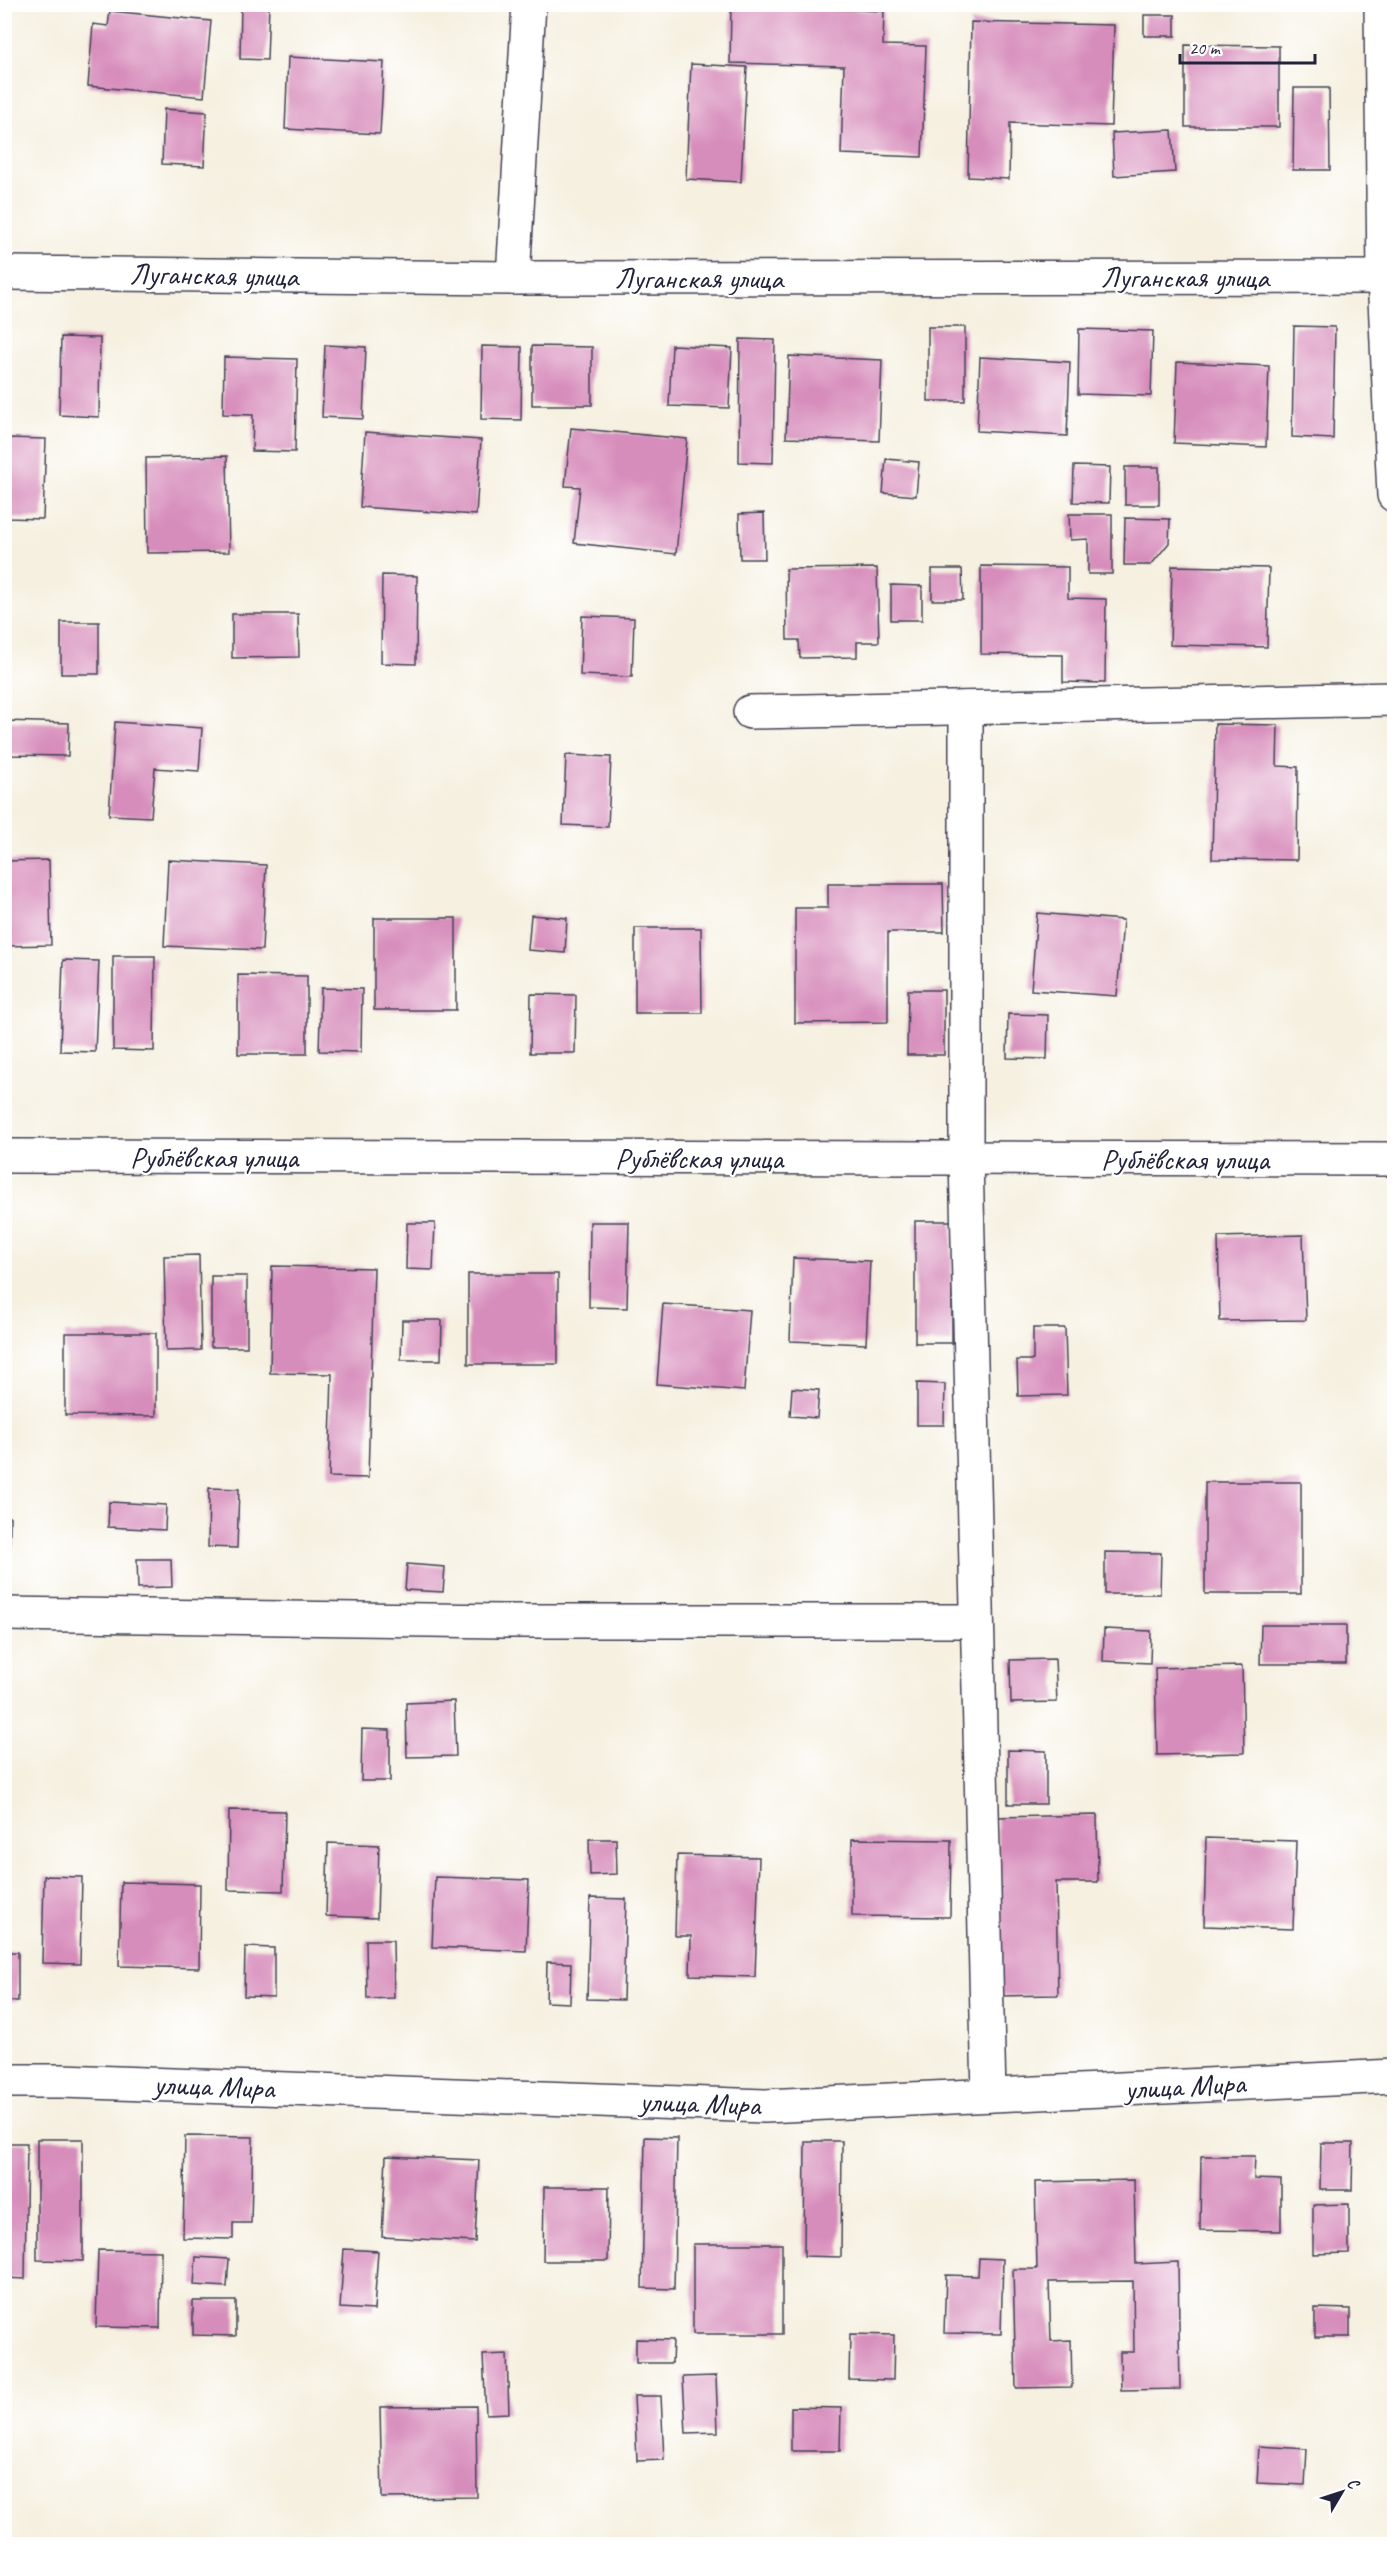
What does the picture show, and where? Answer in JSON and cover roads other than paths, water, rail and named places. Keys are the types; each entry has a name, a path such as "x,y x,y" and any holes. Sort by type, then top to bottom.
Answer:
{"street":[{"path":"513,278 529,4"},
{"path":"1381,4 1395,495"},
{"name":"Луганская улица","path":"4,273 513,278 1390,277"},
{"path":"750,712 1395,699"},
{"path":"966,708 966,1159 989,2095"},
{"name":"Рублёвская улица","path":"4,1156 1395,1159"},
{"path":"4,1614 502,1621 977,1621"},
{"name":"улица Мира","path":"4,2081 62,2081 765,2106 1395,2076"}]}
